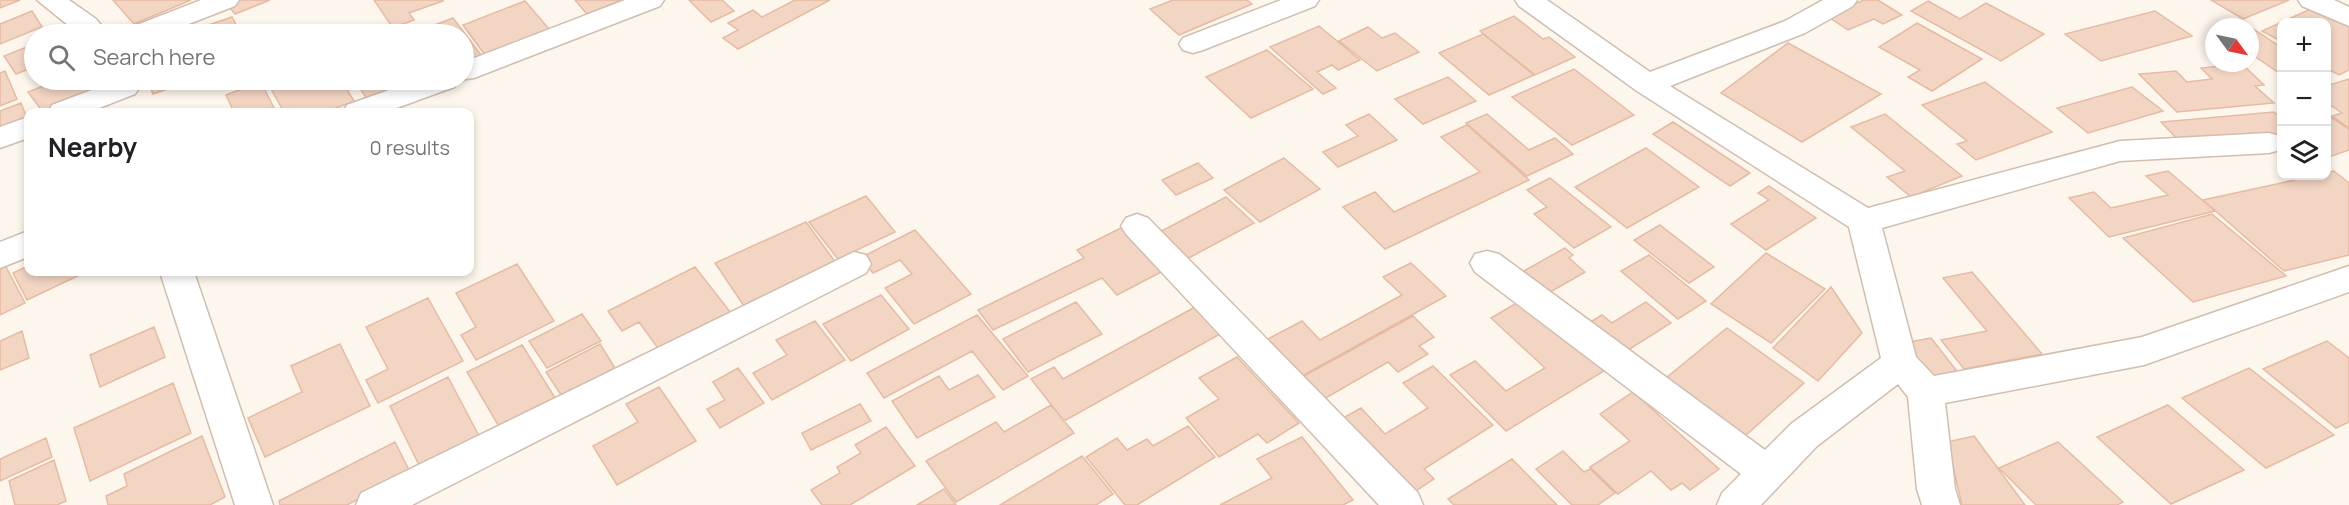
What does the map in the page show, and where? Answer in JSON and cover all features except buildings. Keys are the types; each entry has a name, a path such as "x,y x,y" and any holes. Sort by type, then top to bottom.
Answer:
{"street":[{"path":"51,0 85,24"},
{"path":"164,24 225,0"},
{"path":"474,68 650,0"},
{"path":"1193,44 1305,0"},
{"path":"1529,0 1647,84 1864,221 1900,363 1926,392 1936,489 1941,505"},
{"path":"1647,84 1795,27 1843,0"},
{"path":"2312,0 2349,18"},
{"path":"369,108 417,90"},
{"path":"76,108 125,93"},
{"path":"0,138 24,129"},
{"path":"1864,221 2120,151 2269,143"},
{"path":"1137,226 1404,505"},
{"path":"0,256 24,245"},
{"path":"1487,263 1768,473"},
{"path":"375,505 854,264"},
{"path":"178,276 254,505"},
{"path":"1926,392 2144,351 2349,279"},
{"path":"1736,505 1804,435 1900,363"}]}
